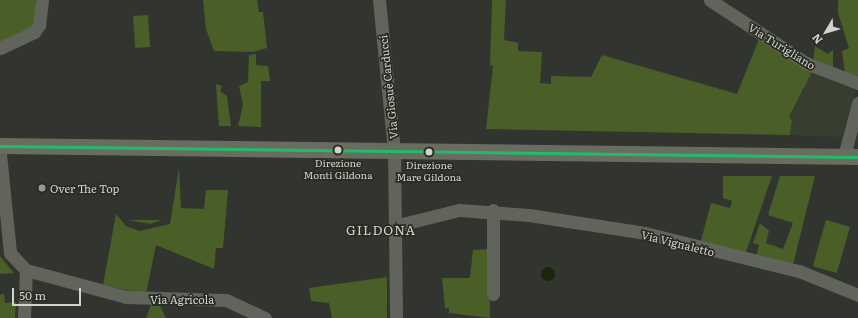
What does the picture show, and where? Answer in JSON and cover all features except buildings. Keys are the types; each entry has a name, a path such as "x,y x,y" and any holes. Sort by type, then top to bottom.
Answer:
{"main road":[{"path":"0,146 851,157"}],"street":[{"path":"0,48 34,32 39,25 42,0"},
{"name":"Via Giosuè Carducci","path":"379,0 394,150 396,318"},
{"name":"Via Turigliano","path":"710,0 806,63 858,84"},
{"path":"851,157 858,103"},
{"path":"0,154 10,253 26,270 24,318"},
{"path":"493,210 493,294"},
{"name":"Via Vignaletto","path":"394,226 440,213 493,210 645,233 799,271 858,295"},
{"name":"Via Agricola","path":"26,270 126,297 226,300 265,318"}],"shaded area":[{"path":"812,72 856,90 841,137 790,135 792,120 789,118"},
{"path":"548,267 553,269 555,274 553,279 548,281 543,279 541,274 543,269"}],"green space":[{"path":"0,0 35,0 38,4 33,28 0,45"},
{"path":"203,0 257,0 259,12 263,12 267,48 253,52 214,51 206,29"},
{"path":"492,0 506,0 504,40 518,43 518,51 542,52 540,83 551,84 551,76 591,77 602,55 737,94 759,39 812,72 789,117 792,120 790,135 486,129 493,66 490,65"},
{"path":"838,0 858,0 858,76 845,73 842,51 849,48 838,13"},
{"path":"148,15 150,47 135,48 133,16"},
{"path":"815,46 828,54 833,50 833,67 813,63"},
{"path":"256,54 256,65 268,66 270,81 261,81 261,127 238,126 243,105 239,86 248,82 249,55"},
{"path":"216,84 222,86 220,91 227,96 231,126 219,126"},
{"path":"179,168 181,208 204,209 206,190 228,190 223,248 216,248 214,269 156,245 146,294 103,285 116,214 126,226 139,231 170,224"},
{"path":"723,176 772,176 745,255 700,244 711,203 730,208 732,201 723,198"},
{"path":"780,176 815,176 793,265 756,257 759,245 753,243 760,223 769,231 766,243 783,249 793,223 768,215"},
{"path":"128,220 161,220 150,224"},
{"path":"826,220 850,227 837,273 813,266"},
{"path":"489,249 490,318 449,313 449,308 445,308 442,278 470,278 473,250"},
{"path":"0,256 14,273 0,274"},
{"path":"387,277 387,318 332,318 329,303 311,301 309,288"},
{"path":"4,294 5,303 16,302 15,318 0,318 0,295"},
{"path":"151,305 160,306 166,318 146,318"}],"transit line":[{"path":"0,146 858,157"}],"place":[{"name":"Direzione Monti Gildona","path":"338,150"},
{"name":"Direzione Mare Gildona","path":"429,152"},
{"name":"Over The Top","path":"42,188"}],"district":[{"name":"GILDONA","path":"381,230"}]}
